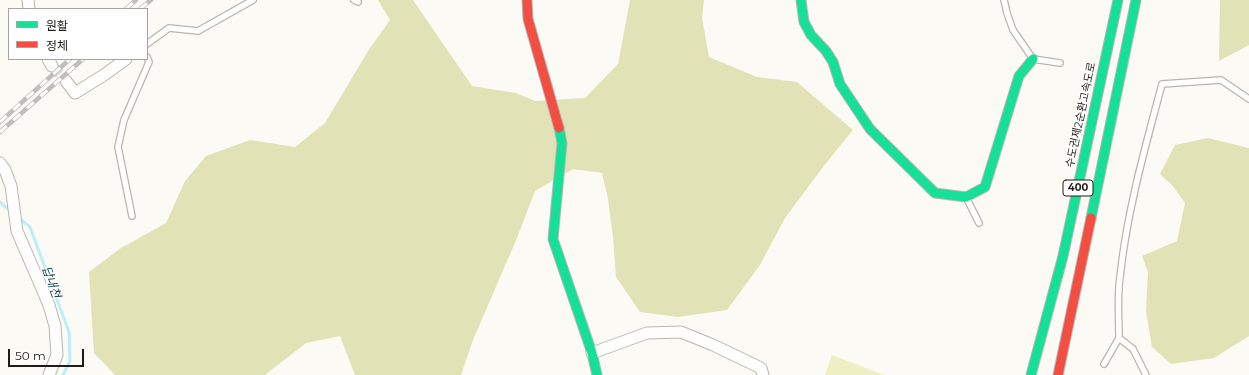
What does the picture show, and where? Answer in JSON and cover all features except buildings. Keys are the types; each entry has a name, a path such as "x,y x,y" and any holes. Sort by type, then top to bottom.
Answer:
{"main road":[{"path":"527,0 528,19 558,120 562,143 553,239 592,353 597,375"},
{"path":"800,0 804,22 811,35 826,51 833,62 840,84 846,96 870,129 935,193 966,197 986,187 1019,76 1033,59"},
{"name":"수도권제2순환고속도로","path":"1031,375 1063,256 1118,0"},
{"name":"400","path":"1058,375 1136,0"}],"street":[{"path":"66,81 75,93 104,76 125,60"},
{"path":"0,163 5,170 10,186 17,231 49,305 55,326 57,355 49,375"},
{"path":"592,353 647,333 682,332 761,368 763,375"}],"lane":[{"path":"148,43 169,28 198,31 253,0"},
{"path":"1004,0 1013,30 1033,59 1060,63"},
{"path":"132,216 118,147 124,120 150,62 148,59"},
{"path":"1104,364 1119,338 1119,278 1126,231 1137,177 1162,84 1221,80 1249,99"},
{"path":"966,197 979,223"},
{"path":"1119,338 1133,349 1146,375"}],"green space":[{"path":"378,0 413,0 472,86 516,93 535,101 585,98 618,64 630,0 704,0 702,18 709,57 757,77 797,82 853,130 785,218 760,265 727,310 678,317 640,312 616,277 608,199 602,173 573,169 535,191 517,238 473,340 461,375 355,375 340,336 306,343 265,375 115,375 94,353 89,272 121,248 166,223 185,181 206,156 250,140 295,147 325,123 368,51 390,20"},
{"path":"1220,0 1249,0 1249,45 1219,61"},
{"path":"1208,138 1249,148 1249,336 1214,358 1171,364 1152,347 1146,311 1148,272 1142,256 1177,241 1185,203 1172,185 1160,174 1175,145"},
{"path":"832,355 884,375 825,375"}],"waterway":[{"name":"답내천","path":"0,202 10,211"},
{"name":"답내천","path":"18,217 30,227 69,332 70,361 63,375"}],"tunnel":[{"path":"52,66 66,81"}],"railway":[{"path":"127,8 136,0"},
{"path":"141,8 151,0"},
{"path":"0,122 69,60"},
{"path":"0,132 82,60"}],"traffic: fast":[{"path":"801,0 804,22 811,35 826,51 833,62 840,84 870,129 935,193 966,197 985,187 1019,76 1033,59"},
{"path":"1031,375 1063,256 1118,0"},
{"path":"1091,218 1136,0"},
{"path":"559,128 562,143 553,239 592,353 597,375"}],"traffic: jam":[{"path":"527,0 528,19 559,128"},
{"path":"1058,375 1091,218"}]}
